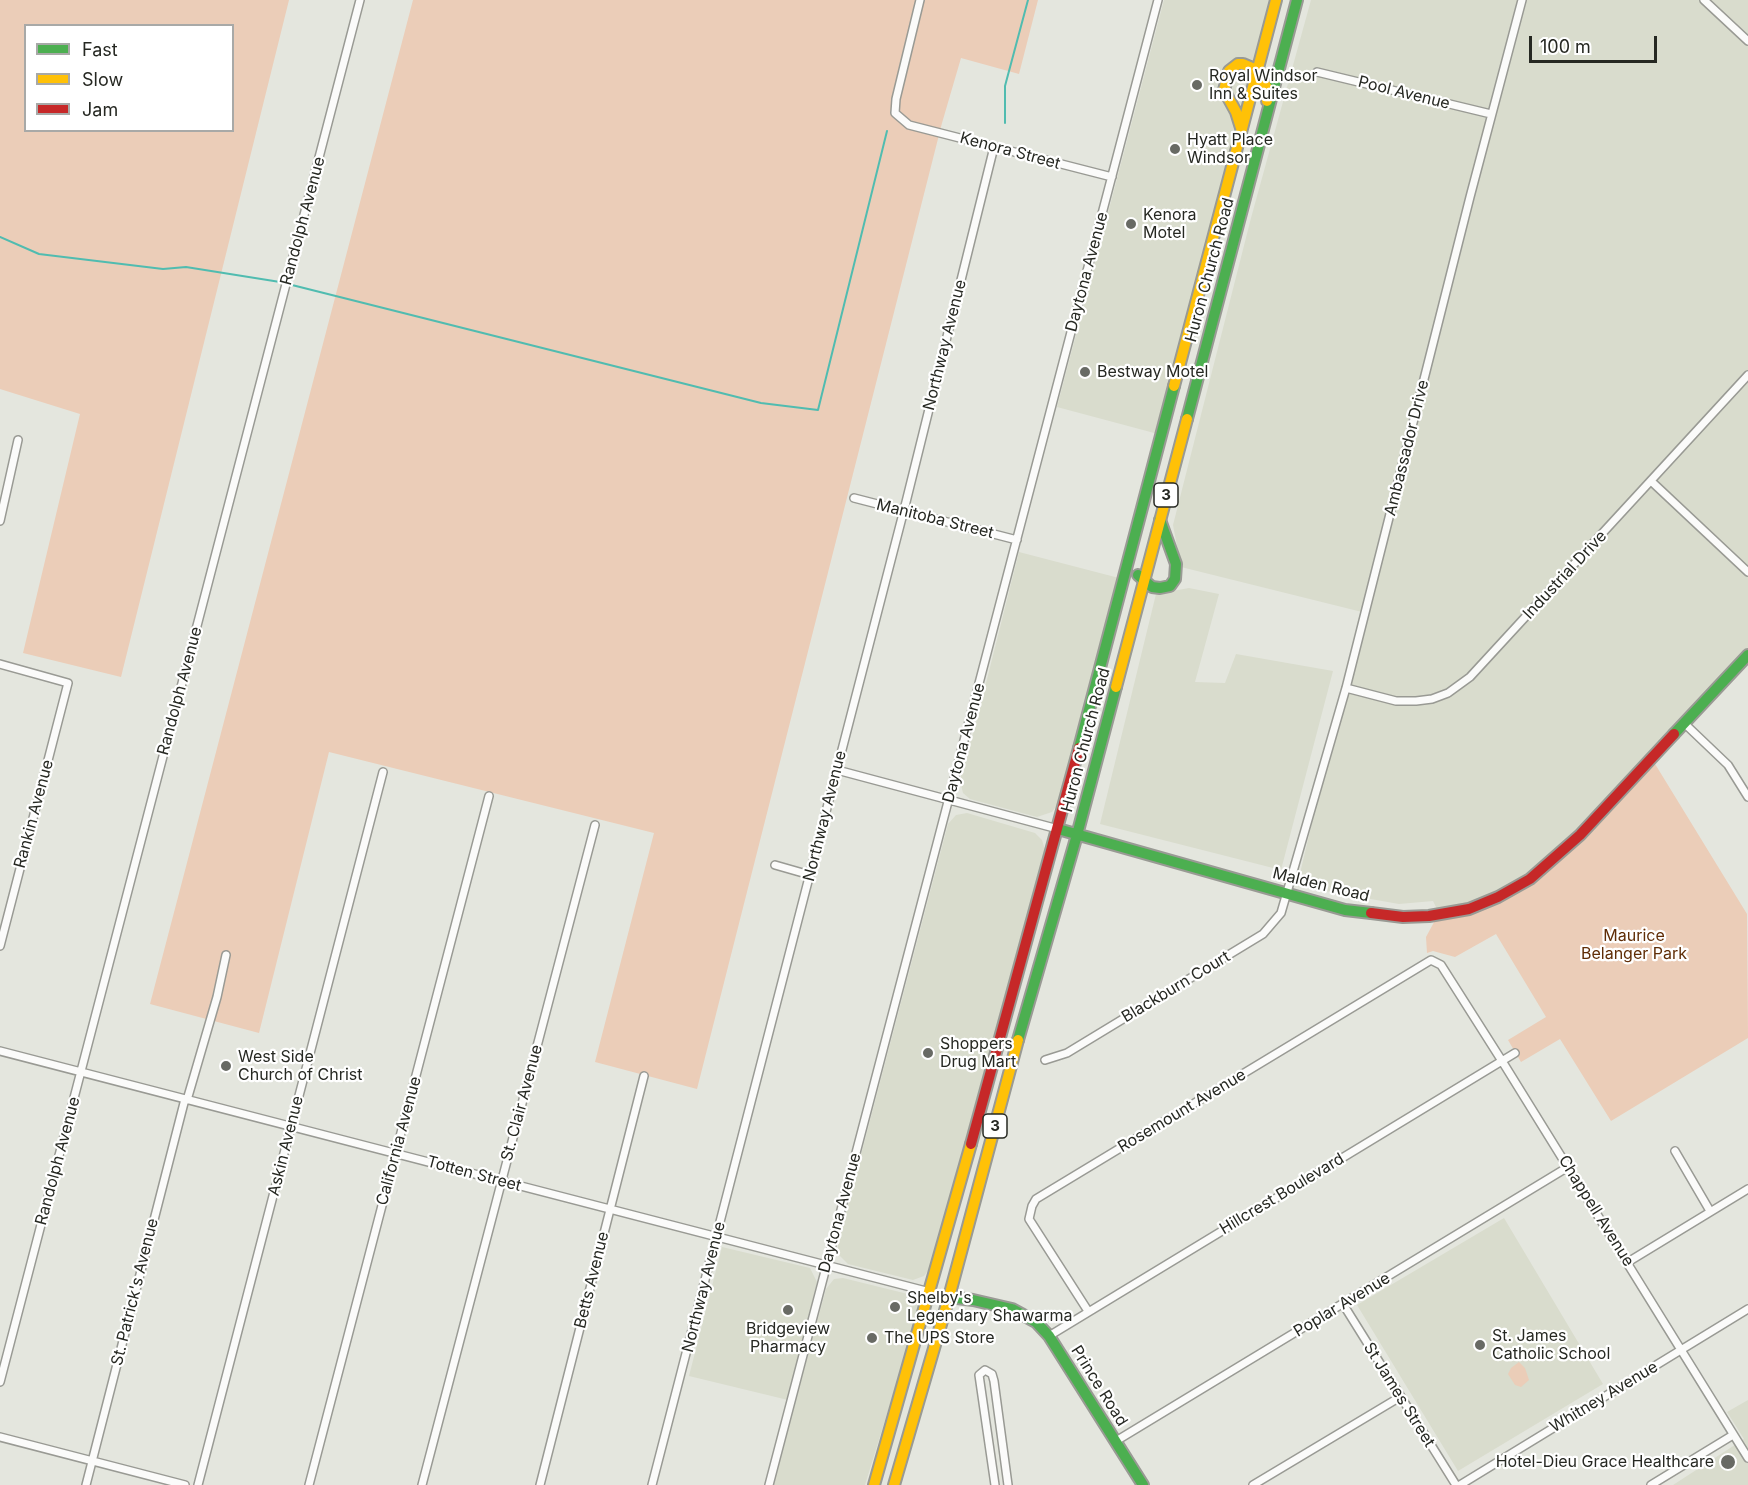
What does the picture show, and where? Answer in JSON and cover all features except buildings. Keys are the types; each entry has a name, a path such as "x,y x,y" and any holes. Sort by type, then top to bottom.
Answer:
{"main road":[{"name":"Huron Church Road","path":"874,1485 1058,829 1276,0"},
{"name":"Huron Church Road","path":"894,1485 949,1297 1041,955 1077,835 1297,0"},
{"path":"1242,130 1236,112 1224,90 1229,71 1238,64 1247,64 1257,70 1267,88 1267,112"},
{"path":"1127,566 1152,587 1170,586 1175,579 1176,564 1160,520"},
{"name":"Malden Road","path":"1058,829 1345,910 1402,917 1429,916 1469,909 1498,897 1530,879 1580,835 1748,655"},
{"name":"Prince Road","path":"949,1297 1012,1309 1036,1322 1049,1336 1143,1485"}],"street":[{"name":"Randolph Avenue","path":"0,1382 360,0"},
{"name":"Kenora Street","path":"920,0 896,99 895,113 909,125 1112,177"},
{"name":"Daytona Avenue","path":"769,1485 1158,0"},
{"name":"Ambassador Drive","path":"1288,894 1346,688 1522,0"},
{"path":"1704,0 1748,41"},
{"name":"Pool Avenue","path":"1317,72 1491,114"},
{"name":"Northway Avenue","path":"652,1485 837,770 994,147"},
{"name":"Industrial Drive","path":"1346,688 1396,701 1416,701 1432,699 1448,693 1470,677 1748,375"},
{"path":"0,521 18,440"},
{"path":"1650,481 1748,572"},
{"name":"Manitoba Street","path":"854,498 1017,540"},
{"name":"Rankin Avenue","path":"0,664 68,683 0,946"},
{"path":"1685,724 1728,765 1748,797"},
{"name":"Malden Road","path":"837,770 1058,829"},
{"name":"Askin Avenue","path":"198,1485 383,772"},
{"name":"California Avenue","path":"309,1485 489,796"},
{"name":"St. Clair Avenue","path":"422,1485 595,825"},
{"path":"775,865 810,875"},
{"name":"Blackburn Court","path":"1046,1060 1067,1053 1263,934 1281,913 1288,894"},
{"name":"St. Patrick's Avenue","path":"86,1485 186,1100 217,997 226,955"},
{"name":"Rosemount Avenue","path":"1088,1311 1029,1219 1036,1199 1431,960 1441,965"},
{"name":"Chappell Avenue","path":"1441,965 1748,1458"},
{"name":"Totten Street","path":"0,1051 949,1297"},
{"name":"Hillcrest Boulevard","path":"1049,1336 1515,1053"},
{"name":"Betts Avenue","path":"540,1485 644,1076"},
{"path":"1675,1151 1710,1211"},
{"name":"Poplar Avenue","path":"1116,1442 1568,1167"},
{"path":"1628,1262 1748,1189"},
{"name":"St James Street","path":"1343,1304 1458,1485"},
{"name":"Whitney Avenue","path":"1458,1485 1748,1309"},
{"path":"995,1485 979,1375 985,1370 992,1374 994,1381 1008,1485"},
{"path":"1253,1485 1400,1397"},
{"path":"1651,1485 1733,1435"},
{"path":"0,1437 185,1485"}],"shaded area":[{"path":"1164,0 1270,0 1158,434 1057,407"},
{"path":"1311,0 1748,0 1748,655 1550,865 1478,905 1439,913 1433,901 1399,904 1297,886 1362,612 1181,567 1173,525 1251,218"},
{"path":"1019,552 1119,578 1060,801 1052,812 1037,817 970,799 963,793 961,785 961,775"},
{"path":"1189,588 1219,594 1195,682 1225,683 1236,654 1333,671 1281,870 1100,824 1156,594"},
{"path":"967,813 1035,833 1042,840 1045,850 930,1268 924,1276 913,1280 848,1264 838,1254 838,1242 948,824 956,815"},
{"name":"St. James Catholic School","path":"1504,1218 1603,1384 1458,1471 1357,1305"},
{"path":"722,1247 810,1268 817,1282 788,1400 689,1376"},
{"path":"843,1278 912,1295 919,1302 919,1310 865,1485 772,1485 826,1289 834,1279"},
{"name":"Hotel-Dieu Grace Healthcare","path":"1748,1400 1748,1485 1673,1485 1744,1439 1727,1412"}],"green space":[{"path":"0,0 289,0 121,677 23,653 80,414 0,389"},
{"path":"413,0 1038,0 1019,74 961,58 942,123 697,1089 595,1062 654,833 329,752 259,1033 150,1004"},
{"name":"Maurice Belanger Park","path":"1652,759 1747,914 1748,1038 1611,1121 1560,1039 1521,1062 1508,1040 1546,1017 1496,934 1455,957 1433,951 1427,953 1426,937 1439,913 1478,905 1550,865"},
{"path":"1519,1362 1525,1368 1529,1380 1521,1387 1515,1385 1508,1374 1511,1368"}],"waterway":[{"path":"1005,123 1005,86 1028,0"},
{"path":"292,285 761,403 818,410 887,131"},
{"path":"0,237 39,254 163,269 186,267 280,282"}],"traffic: fast":[{"path":"1187,419 1297,0"},
{"path":"1079,748 1174,386"},
{"path":"1138,575 1152,587 1160,588 1170,586 1175,579 1176,564 1160,520"},
{"path":"1674,734 1748,655"},
{"path":"1018,1040 1077,835 1116,687"},
{"path":"1058,829 1345,910 1371,913"},
{"path":"949,1297 1012,1309 1036,1322 1049,1336 1143,1485"}],"traffic: slow":[{"path":"1174,386 1276,0"},
{"path":"1241,128 1236,112 1224,90 1229,71 1238,64 1257,70 1267,88 1267,101"},
{"path":"1116,687 1187,419"},
{"path":"894,1485 949,1297 1018,1040"},
{"path":"874,1485 971,1144"}],"traffic: jam":[{"path":"1371,913 1403,917 1429,916 1469,909 1498,897 1530,879 1580,835 1674,734"},
{"path":"971,1144 1079,748"}],"place":[{"name":"Royal Windsor Inn & Suites","path":"1197,85"},
{"name":"Hyatt Place Windsor","path":"1175,149"},
{"name":"Kenora Motel","path":"1131,224"},
{"name":"Bestway Motel","path":"1085,372"},
{"name":"Shoppers Drug Mart","path":"928,1053"},
{"name":"West Side Church of Christ","path":"226,1066"},
{"name":"Shelby's Legendary Shawarma","path":"895,1307"},
{"name":"Bridgeview Pharmacy","path":"788,1310"},
{"name":"The UPS Store","path":"872,1338"},
{"name":"St. James Catholic School","path":"1480,1345"},
{"name":"Hotel-Dieu Grace Healthcare","path":"1728,1462"}]}
